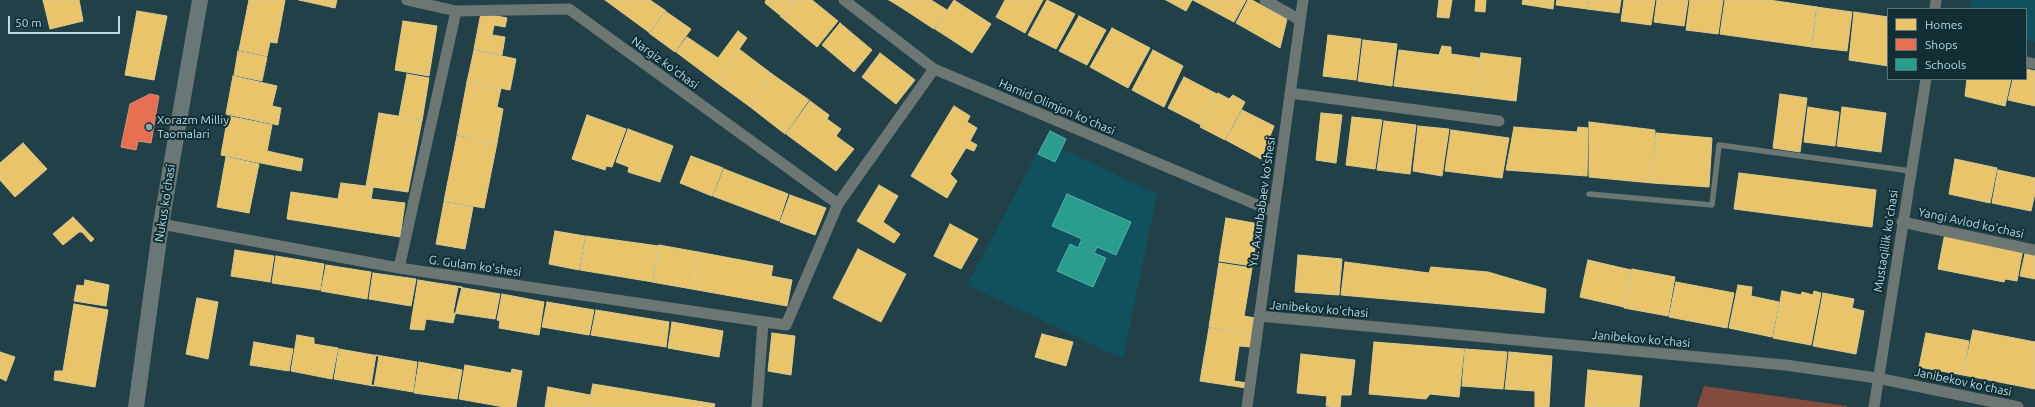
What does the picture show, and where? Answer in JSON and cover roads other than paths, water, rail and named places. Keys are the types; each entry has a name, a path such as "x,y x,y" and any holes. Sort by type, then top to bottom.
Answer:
{"main road":[{"name":"Nukus ko'chasi","path":"136,407 161,224 200,0"}],"street":[{"name":"Nargiz ko'chasi","path":"407,0 456,11 569,9 838,204"},
{"name":"Hamid Olimjon ko'chasi","path":"844,0 934,69 1274,212"},
{"path":"1265,0 1300,20"},
{"name":"Yu. Axunbabaev ko'shesi","path":"1247,407 1303,0"},
{"path":"399,268 456,11"},
{"path":"838,204 934,69"},
{"name":"Mustaqillik ko'chasi","path":"1874,407 1877,378 1926,80"},
{"path":"1290,93 1499,120"},
{"name":"G. Gulam ko'shesi","path":"161,224 399,268 786,325 838,204"},
{"name":"Yangi Avlod ko'chasi","path":"1902,222 2035,250"},
{"name":"Janibekov ko'chasi","path":"1260,316 1785,365 1877,378 2018,407"},
{"path":"757,407 763,322"}],"lane":[{"path":"1589,194 1712,205 1719,145 1911,171"}],"place":[{"name":"Xorazm Milliy Taomalari","path":"149,127"}]}
